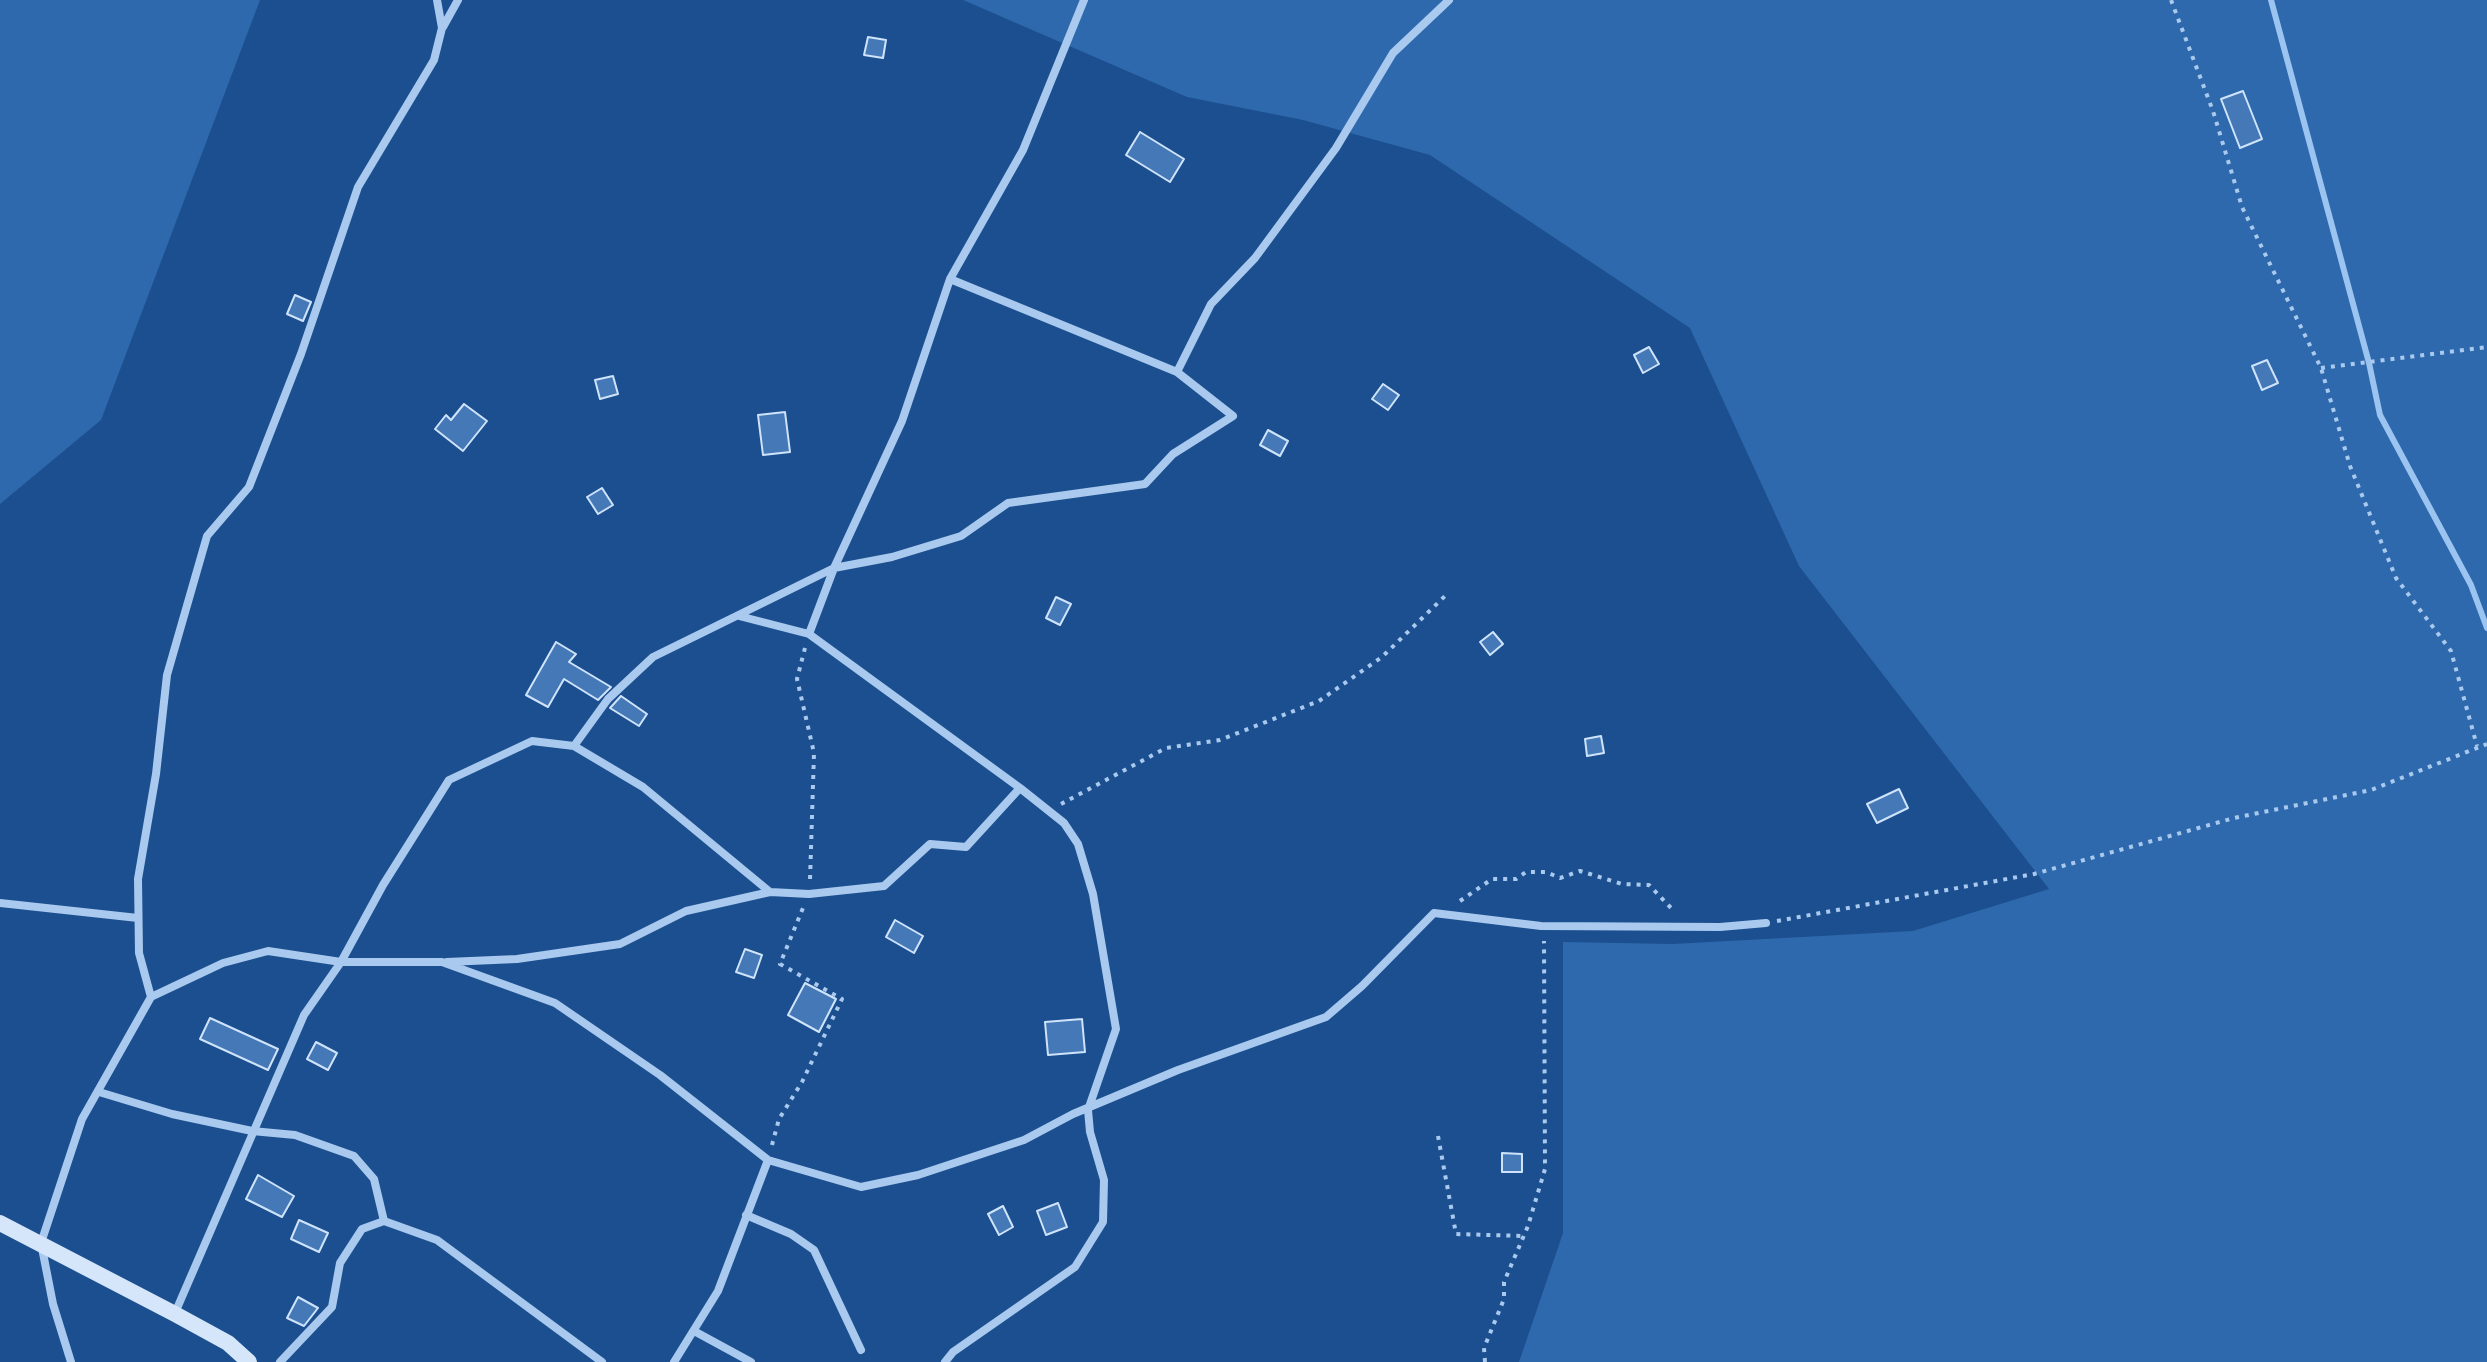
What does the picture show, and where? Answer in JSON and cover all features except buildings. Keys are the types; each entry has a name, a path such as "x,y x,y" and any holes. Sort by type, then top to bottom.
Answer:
{"street":[{"path":"437,0 442,28"},
{"path":"151,997 139,953 138,879 156,774 167,675 207,536 249,487 301,354 358,187 434,60 442,28 458,0"},
{"path":"809,634 834,568 902,421 950,279 1023,150 1084,0"},
{"path":"1177,372 1211,304 1255,258 1336,148 1393,53 1449,0"},
{"path":"574,746 608,699 653,657 834,568 961,536 1008,503 1145,484 1173,454 1233,416 1177,372 950,279"},
{"path":"739,616 809,634 1020,788 1064,823 1078,844 1089,881 1116,1029 1088,1110 1090,1132 1104,1180 1103,1222 1075,1267 953,1352 945,1362"},
{"path":"175,1314 304,1015 341,962 449,780 532,741 574,746 643,787 770,892"},
{"path":"71,1362 53,1304 41,1243 82,1119 151,997 223,963 268,951 341,962 517,959 620,944 686,911 770,892 809,894 884,886 930,844 966,847 1020,788"},
{"path":"0,903 138,918"},
{"path":"442,962 555,1003 660,1075 768,1160 861,1187 918,1175 1024,1140 1178,1070 1326,1017 1362,986 1434,913 1550,926 1695,927 1766,923"},
{"path":"99,1092 172,1114 252,1131 295,1135 354,1156 374,1179 384,1221"},
{"path":"674,1362 718,1291 768,1160"},
{"path":"746,1215 791,1234 814,1250 861,1350"},
{"path":"280,1362 332,1307 340,1263 362,1229 384,1221 437,1240 602,1362"},
{"path":"0,1223 228,1343 249,1362"},
{"path":"694,1331 751,1362"}],"path":[{"path":"2171,0 2213,111 2242,207 2321,368 2350,466 2396,578 2451,651 2477,746"},
{"path":"2321,368 2487,347"},
{"path":"1048,810 1166,748 1220,740 1319,701 1382,657 1445,596"},
{"path":"1766,923 2034,874 2234,818 2371,790 2487,744"},
{"path":"1445,915 1447,906 1471,896 1474,890 1492,879 1516,879 1526,872 1546,872 1560,878 1580,871 1622,884 1649,885 1665,904 1695,927"},
{"path":"1485,1362 1484,1348 1504,1299 1504,1282 1524,1236 1545,1169 1544,940 1550,926"},
{"path":"1438,1136 1456,1234 1524,1236"}],"shaded area":[{"path":"0,0 260,0 101,420 0,504"},
{"path":"963,0 2487,0 2487,1362 1519,1362 1563,1233 1563,942 1673,944 1913,931 2049,889 1799,566 1690,328 1430,155 1303,120 1187,97"}],"waterway":[{"path":"2271,0 2369,363 2380,415 2471,585 2487,628"}]}
